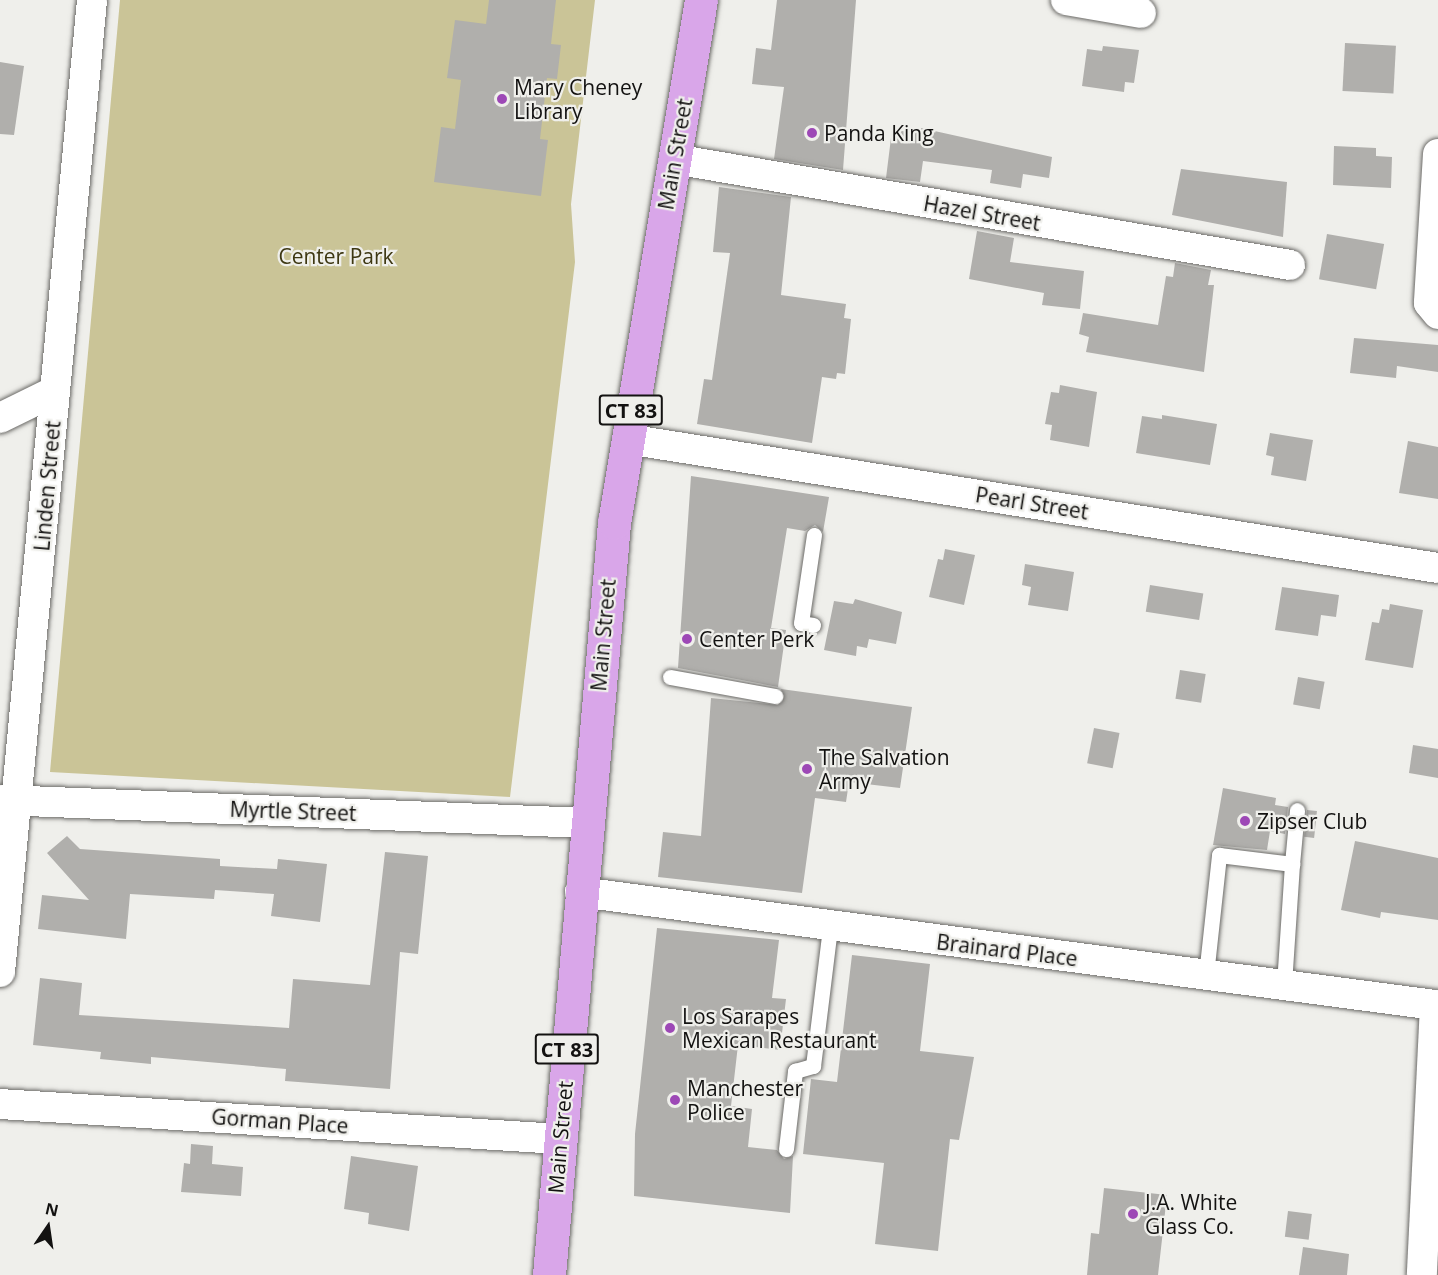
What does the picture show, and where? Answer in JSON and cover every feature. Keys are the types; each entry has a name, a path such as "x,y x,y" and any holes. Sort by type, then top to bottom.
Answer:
{"main road":[{"name":"Main Street","path":"552,1275 560,1139 580,892 614,523 701,0"}],"street":[{"name":"Linden Street","path":"0,972 10,800 56,391 92,0"},
{"path":"1066,0 1141,13"},
{"path":"1435,312 1430,291 1438,154"},
{"name":"Hazel Street","path":"674,159 1290,265"},
{"path":"0,418 56,391"},
{"name":"Pearl Street","path":"627,439 1438,568"},
{"name":"Myrtle Street","path":"10,800 586,823"},
{"name":"Brainard Place","path":"580,892 830,927 1435,1005 1422,1275"},
{"name":"Gorman Place","path":"0,1104 560,1139"}],"lane":[{"path":"813,626 801,623 814,535"},
{"path":"670,677 775,696"},
{"path":"1284,986 1297,810"},
{"path":"1206,975 1219,855 1292,864"},
{"path":"786,1149 795,1071 813,1066 830,927"}],"green space":[{"name":"Center Park","path":"120,0 595,0 571,204 575,262 510,797 50,772"}],"building":[{"name":"Mary Cheney Library","path":"489,0 556,0 551,44 561,45 557,79 547,78 540,139 548,140 541,196 434,182 441,127 455,129 461,80 447,78 455,20 486,24"},
{"path":"777,0 856,0 843,170 774,159 784,87 752,84 756,48 771,50"},
{"path":"1345,43 1396,46 1393,94 1342,91"},
{"path":"1103,46 1139,50 1134,83 1125,82 1124,92 1082,86 1087,49 1102,51"},
{"path":"0,62 24,66 14,135 0,134"},
{"path":"921,128 1052,157 1049,178 1023,174 1021,188 990,183 992,170 923,161 920,182 886,178 892,130 920,133"},
{"path":"1334,146 1376,148 1376,156 1392,157 1391,188 1333,185"},
{"path":"1181,169 1287,182 1283,237 1172,215"},
{"path":"719,187 791,197 781,295 846,304 844,318 851,319 845,374 837,373 836,379 822,377 812,443 697,424 704,379 712,380 730,253 713,252"},
{"path":"977,231 1014,238 1010,262 1084,271 1080,309 1042,305 1044,293 969,279"},
{"path":"1327,234 1384,244 1376,289 1319,279"},
{"path":"1175,263 1211,270 1208,285 1214,285 1204,372 1086,352 1089,337 1079,334 1083,313 1158,325 1166,276 1173,277"},
{"path":"1354,338 1438,345 1438,372 1397,366 1396,378 1350,373"},
{"path":"1060,385 1097,392 1089,447 1050,440 1052,425 1045,424 1051,392 1059,393"},
{"path":"1162,415 1217,424 1210,465 1136,453 1142,416 1162,419"},
{"path":"1270,433 1313,440 1306,481 1271,475 1274,457 1266,455"},
{"path":"1408,441 1438,447 1438,499 1399,493"},
{"path":"691,476 829,497 823,532 815,525 805,531 787,528 771,628 786,630 778,687 678,668"},
{"path":"945,549 975,555 964,605 929,597 938,559 943,560"},
{"path":"1025,564 1074,572 1068,611 1028,605 1031,587 1022,585"},
{"path":"1150,585 1203,593 1199,620 1146,612"},
{"path":"1282,587 1339,595 1336,617 1321,615 1318,636 1275,630"},
{"path":"855,599 902,612 896,644 869,639 867,648 857,646 856,656 824,650 834,601 853,604"},
{"path":"1390,604 1423,610 1413,668 1365,660 1372,622 1379,623 1382,609 1389,610"},
{"path":"1180,670 1206,674 1201,703 1175,699"},
{"path":"1298,677 1325,682 1320,709 1293,705"},
{"name":"The Salvation Army","path":"781,689 912,707 900,788 849,782 846,802 815,798 802,893 658,877 663,832 701,836 711,698 778,705 784,698"},
{"path":"1094,728 1120,733 1113,768 1087,763"},
{"path":"1413,745 1438,749 1438,778 1409,773"},
{"name":"Zipser Club","path":"1223,788 1276,798 1275,805 1288,807 1285,834 1270,831 1267,850 1213,845"},
{"path":"1307,810 1317,811 1314,838 1304,837"},
{"path":"67,836 80,849 220,859 220,866 277,869 278,859 327,864 320,922 271,916 274,894 215,890 214,899 130,894 126,939 38,929 42,895 89,900 47,853"},
{"path":"1355,841 1438,858 1438,920 1381,912 1380,918 1341,910"},
{"path":"385,852 428,856 418,954 400,952 390,1089 285,1081 286,1069 151,1057 151,1064 100,1059 101,1052 33,1045 40,978 82,983 79,1015 289,1028 293,979 370,985"},
{"path":"657,928 779,940 772,998 786,999 780,1050 738,1045 731,1106 752,1109 748,1147 777,1150 784,1159 793,1156 790,1213 634,1196 635,1134"},
{"path":"852,955 930,964 920,1051 974,1057 959,1140 950,1139 938,1251 875,1244 884,1163 803,1154 811,1079 837,1082"},
{"path":"191,1144 213,1146 212,1164 243,1167 241,1196 181,1192 184,1163 190,1164"},
{"path":"351,1156 418,1166 409,1231 368,1224 369,1213 344,1209"},
{"name":"J.A. White Glass Co.","path":"1104,1188 1167,1195 1158,1275 1087,1275 1091,1233 1099,1234"},
{"path":"1288,1211 1312,1214 1309,1240 1285,1237"},
{"path":"1303,1247 1349,1254 1347,1275 1299,1275"}],"place":[{"name":"Mary Cheney Library","path":"502,99"},
{"name":"Panda King","path":"812,133"},
{"name":"Center Perk","path":"687,639"},
{"name":"The Salvation Army","path":"807,769"},
{"name":"Zipser Club","path":"1245,821"},
{"name":"Los Sarapes Mexican Restaurant","path":"670,1028"},
{"name":"Manchester Police","path":"675,1100"},
{"name":"J.A. White Glass Co.","path":"1133,1214"}]}
